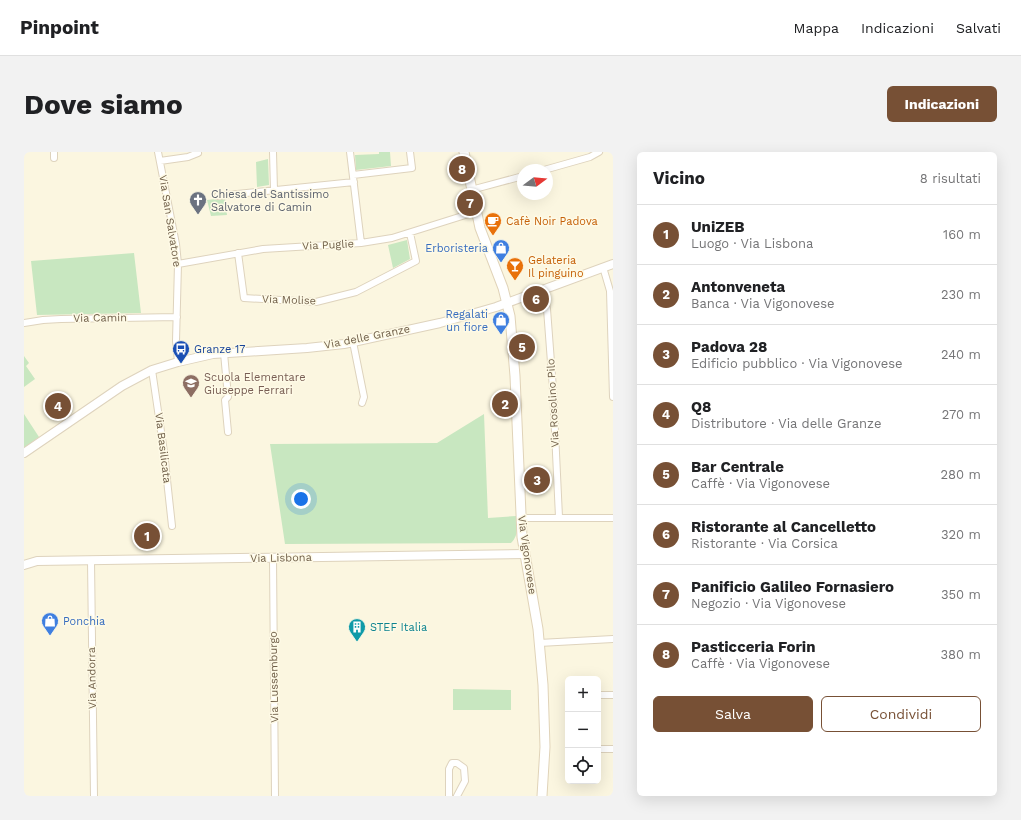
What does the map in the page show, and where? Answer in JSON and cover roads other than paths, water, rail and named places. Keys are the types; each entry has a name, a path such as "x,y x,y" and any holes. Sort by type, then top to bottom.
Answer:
{"main road":[{"name":"Via Vigonovese","path":"464,152 475,212 483,240 503,288 512,329 521,518 539,643 545,723 542,796"}],"street":[{"name":"Via San Salvatore","path":"158,152 176,244 178,264 176,354 178,362"},
{"path":"273,152 274,190"},
{"path":"350,152 361,243"},
{"path":"353,175 412,168 410,152"},
{"path":"553,167 590,157 599,152"},
{"path":"160,161 197,156"},
{"path":"471,190 517,178"},
{"path":"218,196 354,182"},
{"name":"Via Puglie","path":"178,264 263,249 361,243 392,238 475,212"},
{"name":"Via Molise","path":"238,253 244,298 316,302 356,292 416,261 410,233"},
{"name":"Via delle Granze","path":"24,453 122,386 152,370 213,354 325,346 353,342 440,323 507,303 613,264"},
{"path":"603,267 610,291 613,397"},
{"name":"Via Rosolino Pilo","path":"543,290 547,309 553,389 559,517"},
{"name":"Via Camin","path":"24,323 61,319 177,317"},
{"path":"353,342 364,397 362,403"},
{"path":"224,353 228,397 225,400 228,432"},
{"name":"Via Basilicata","path":"152,370 164,452 172,526"},
{"path":"521,518 613,518"},
{"name":"Via Lisbona","path":"24,558 37,561 91,561 525,554"},
{"name":"Via Lussemburgo","path":"272,558 275,796"},
{"name":"Via Lisbona","path":"24,565 37,561"},
{"name":"Via Andorra","path":"91,561 94,796"},
{"path":"539,643 613,639"},
{"path":"601,695 613,695"},
{"path":"601,750 613,748"},
{"path":"450,796 449,769 452,763 457,762 464,768 465,781 457,796"}],"place":[{"name":"Pasticceria Forin","path":"462,169"},
{"name":"Panificio Galileo Fornasiero","path":"470,203"},
{"name":"Chiesa del Santissimo Salvatore di Camin","path":"198,215"},
{"name":"Cafè Noir Padova","path":"493,236"},
{"name":"Erboristeria","path":"501,263"},
{"name":"Gelateria Il pinguino","path":"515,281"},
{"name":"Ristorante al Cancelletto","path":"536,299"},
{"name":"Regalati un fiore","path":"501,335"},
{"name":"Bar Centrale","path":"522,347"},
{"name":"Granze 17","path":"181,364"},
{"name":"Scuola Elementare Giuseppe Ferrari","path":"191,398"},
{"name":"Antonveneta","path":"505,404"},
{"name":"Q8","path":"58,406"},
{"name":"Padova 28","path":"537,480"},
{"name":"UniZEB","path":"147,536"},
{"name":"Ponchia","path":"50,636"},
{"name":"STEF Italia","path":"357,642"}]}
